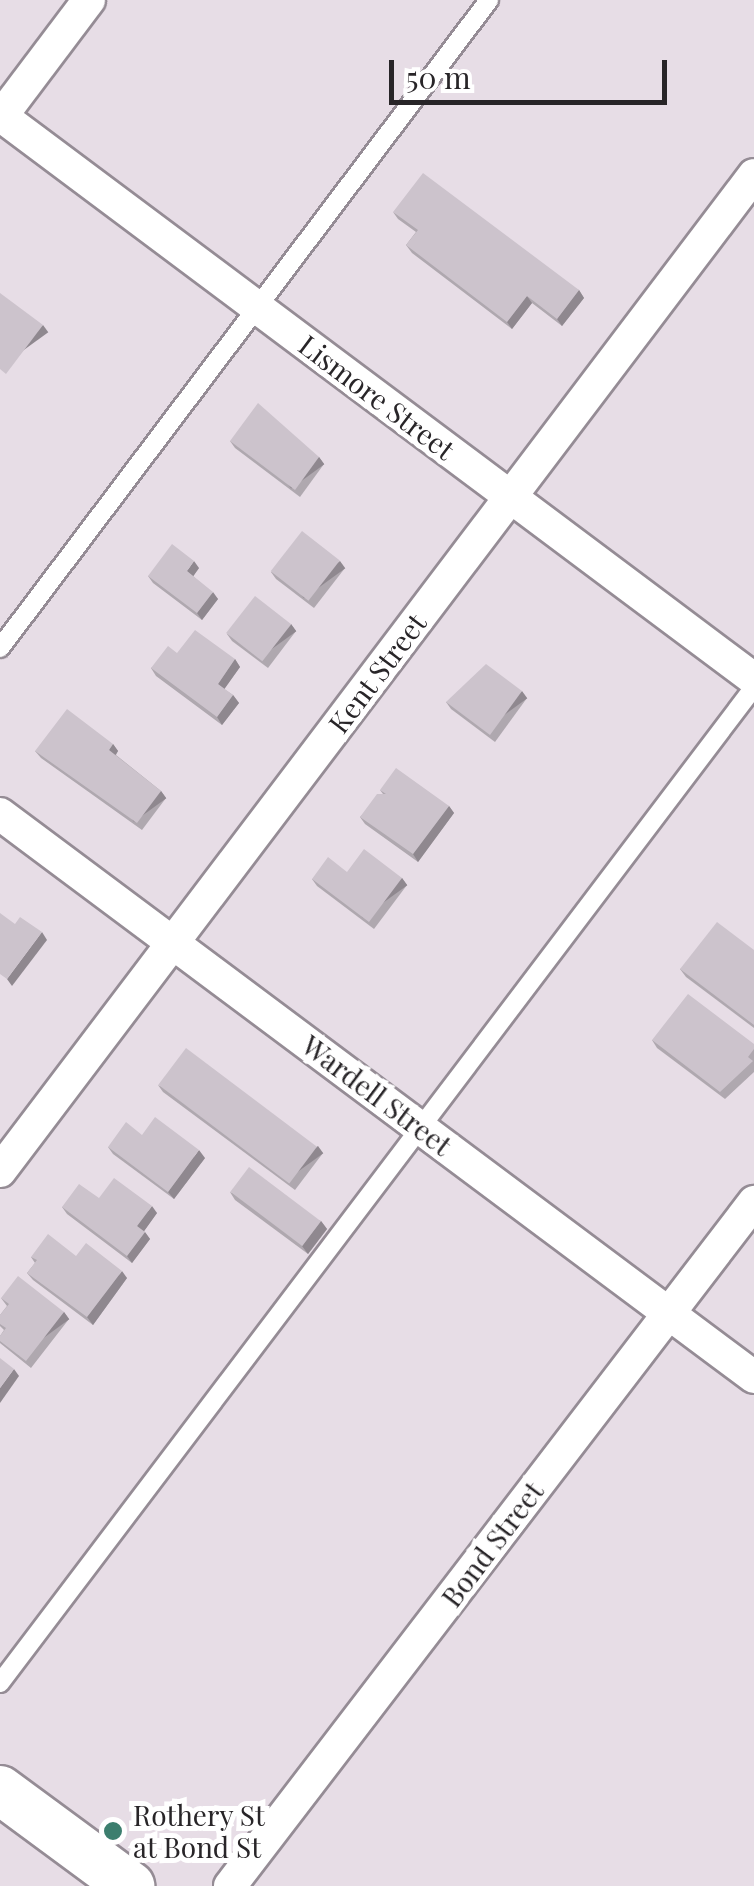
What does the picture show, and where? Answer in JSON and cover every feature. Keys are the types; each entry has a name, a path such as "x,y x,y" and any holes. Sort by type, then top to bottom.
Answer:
{"main road":[{"path":"0,1790 130,1886"}],"street":[{"path":"0,116 89,0"},
{"name":"Lismore Street","path":"0,116 754,683"},
{"name":"Kent Street","path":"0,1171 754,175"},
{"name":"Wardell Street","path":"0,814 754,1377"},
{"name":"Bond Street","path":"230,1886 754,1202"}],"lane":[{"path":"0,648 489,0"},
{"path":"0,1683 422,1130 754,683"}],"building":[{"path":"423,173 579,290 557,319 527,296 507,322 406,245 418,230 393,212"},
{"path":"0,293 43,325 6,374 0,369"},
{"path":"258,403 319,457 295,490 230,441"},
{"path":"302,531 340,561 308,601 271,571"},
{"path":"172,544 194,561 187,571 213,592 197,613 148,576"},
{"path":"255,596 291,624 262,661 226,633"},
{"path":"195,630 235,659 218,684 233,695 217,717 151,668 168,646 177,653"},
{"path":"486,664 522,691 490,735 446,702"},
{"path":"67,709 113,744 109,750 161,791 137,823 35,751"},
{"path":"396,768 449,806 413,854 360,817 377,794 386,794 380,790"},
{"path":"364,849 402,878 369,922 312,879 328,857 347,872"},
{"path":"0,913 15,924 20,917 42,932 7,979 0,974"},
{"path":"717,922 754,950 754,1025 680,969"},
{"path":"688,994 754,1044 748,1057 753,1061 720,1092 652,1040"},
{"path":"186,1048 317,1147 289,1183 158,1085"},
{"path":"155,1117 199,1150 168,1192 108,1147 126,1122 142,1135"},
{"path":"249,1167 321,1221 302,1246 230,1192"},
{"path":"114,1178 152,1206 137,1226 145,1232 127,1256 62,1207 79,1184 99,1198"},
{"path":"48,1234 76,1256 86,1243 122,1271 87,1317 27,1273 37,1260 31,1257"},
{"path":"18,1276 64,1312 26,1361 0,1341 6,1328 0,1324 0,1315 9,1304 1,1298"},
{"path":"0,1358 14,1369 0,1388"}],"place":[{"name":"Rothery St at Bond St","path":"113,1831"}]}
